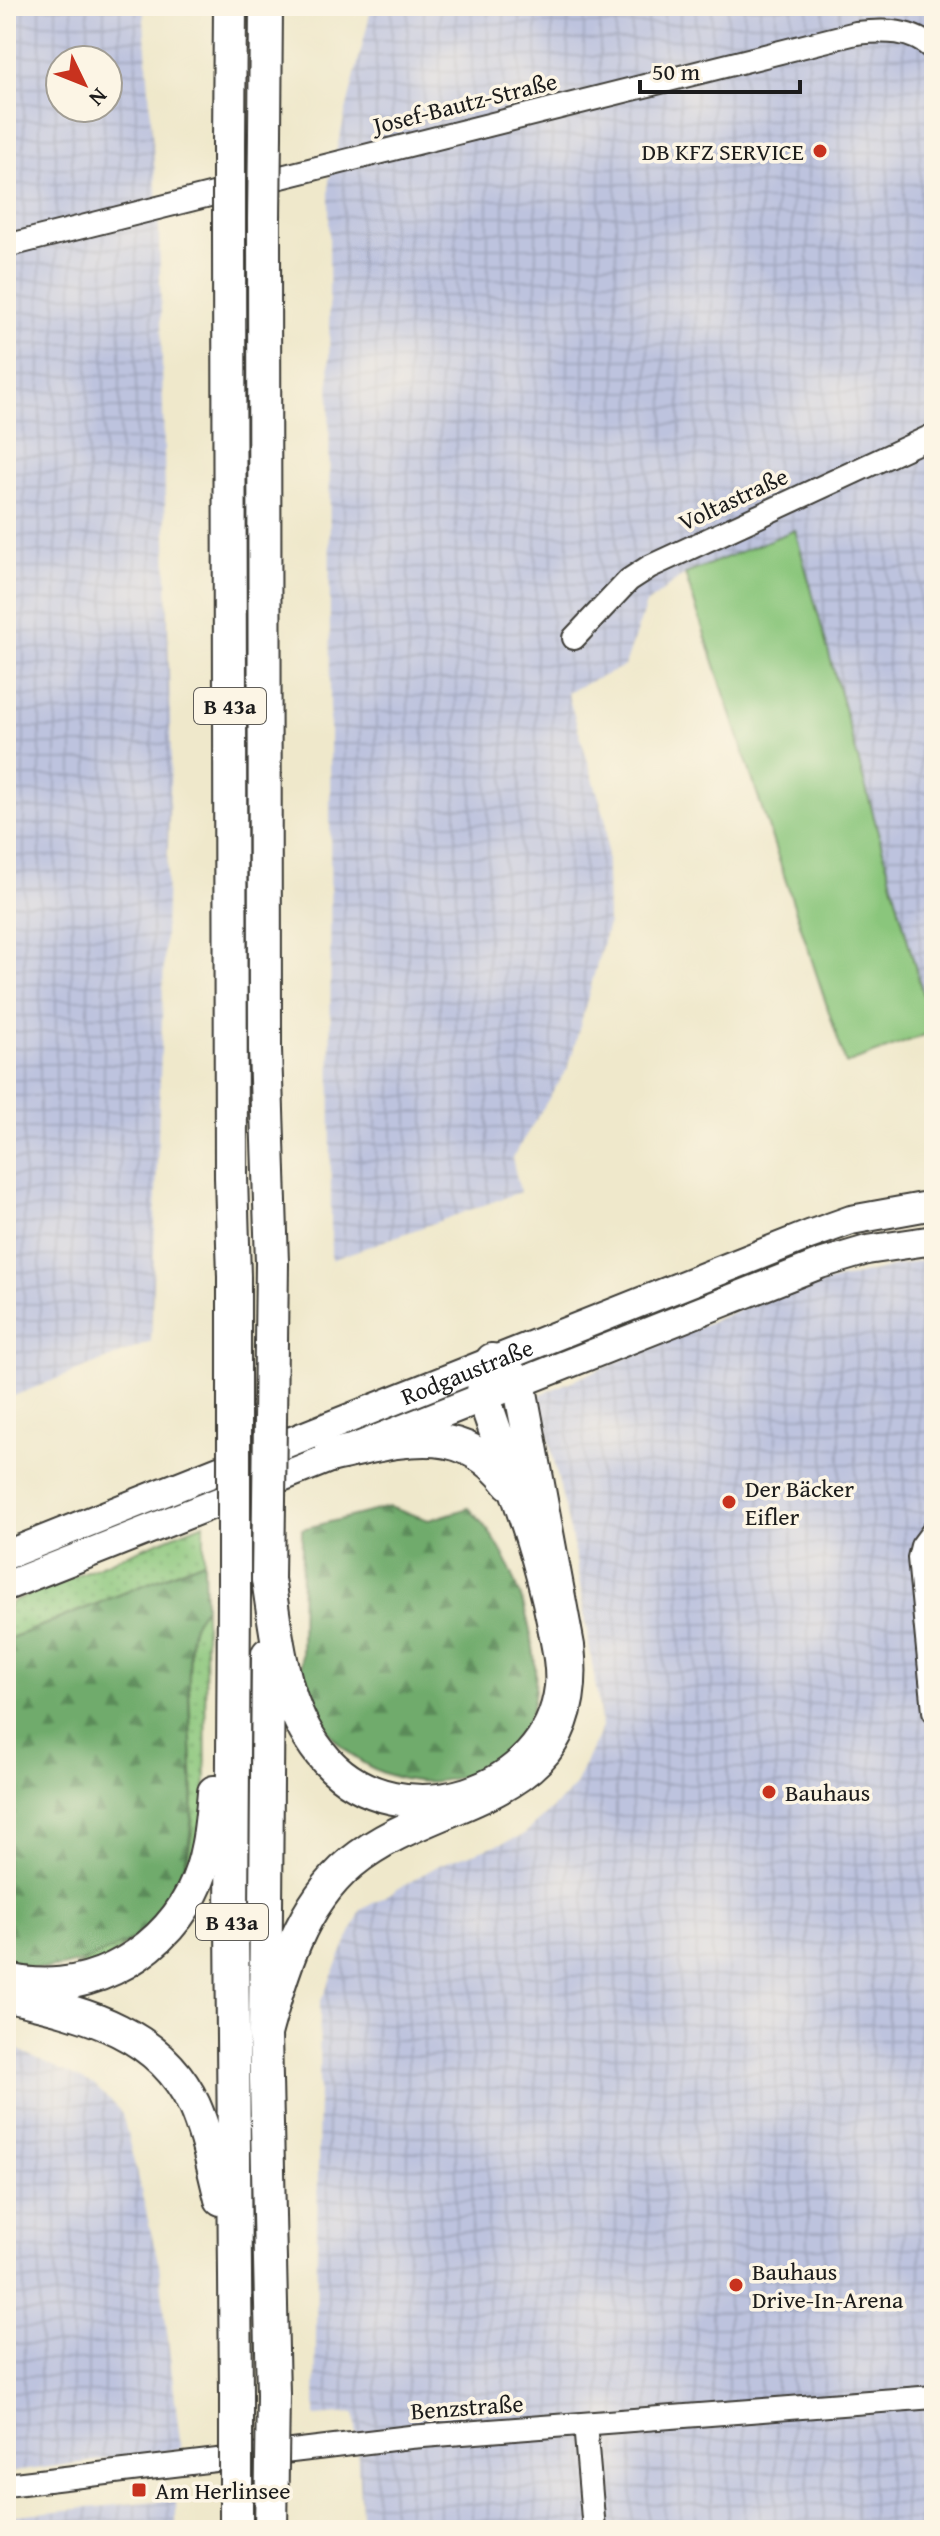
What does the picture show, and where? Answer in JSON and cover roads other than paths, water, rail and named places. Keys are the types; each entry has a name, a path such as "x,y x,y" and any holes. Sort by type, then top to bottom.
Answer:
{"highway":[{"name":"B 43a","path":"230,6 231,1177 234,1277 232,1905 236,2530"},
{"name":"B 43a","path":"266,6 265,1049 272,1263 265,2034 273,2395 271,2530"},
{"path":"265,2034 302,1923 334,1880 360,1857 389,1838 476,1802 516,1779 543,1752 564,1711 570,1680 568,1646 519,1382 492,1360 484,1381 483,1395 541,1561 560,1655 561,1684 551,1723 530,1754 501,1778 464,1795 413,1803 385,1798 354,1783 328,1761 307,1733 283,1674 268,1579"},
{"path":"329,1456 402,1441 439,1439 476,1451 500,1470 515,1491"},
{"path":"6,1979 61,1984 102,1975 153,1942 192,1895 210,1836 234,1594"},
{"path":"6,1995 105,2022 138,2041 179,2081 193,2102 203,2129 234,2250"}],"main road":[{"name":"Rodgaustraße","path":"6,1555 851,1220 934,1205"},
{"name":"Rodgaustraße","path":"6,1586 820,1264 867,1250 934,1240"}],"street":[{"name":"Josef-Bautz-Straße","path":"6,246 856,33 899,32 924,41 934,50"},
{"name":"Voltastraße","path":"574,638 629,580 649,567 934,435"},
{"path":"934,1530 922,1546 919,1558 930,1617 934,1711"},
{"name":"Benzstraße","path":"6,2485 410,2437 934,2397"},
{"path":"585,2424 594,2530"}],"place":[{"name":"DB KFZ SERVICE","path":"820,151"},
{"name":"Der Bäcker Eifler","path":"729,1502"},
{"name":"Bauhaus","path":"769,1792"},
{"name":"Bauhaus Drive-In-Arena","path":"736,2285"},
{"name":"Am Herlinsee","path":"139,2490"}]}
